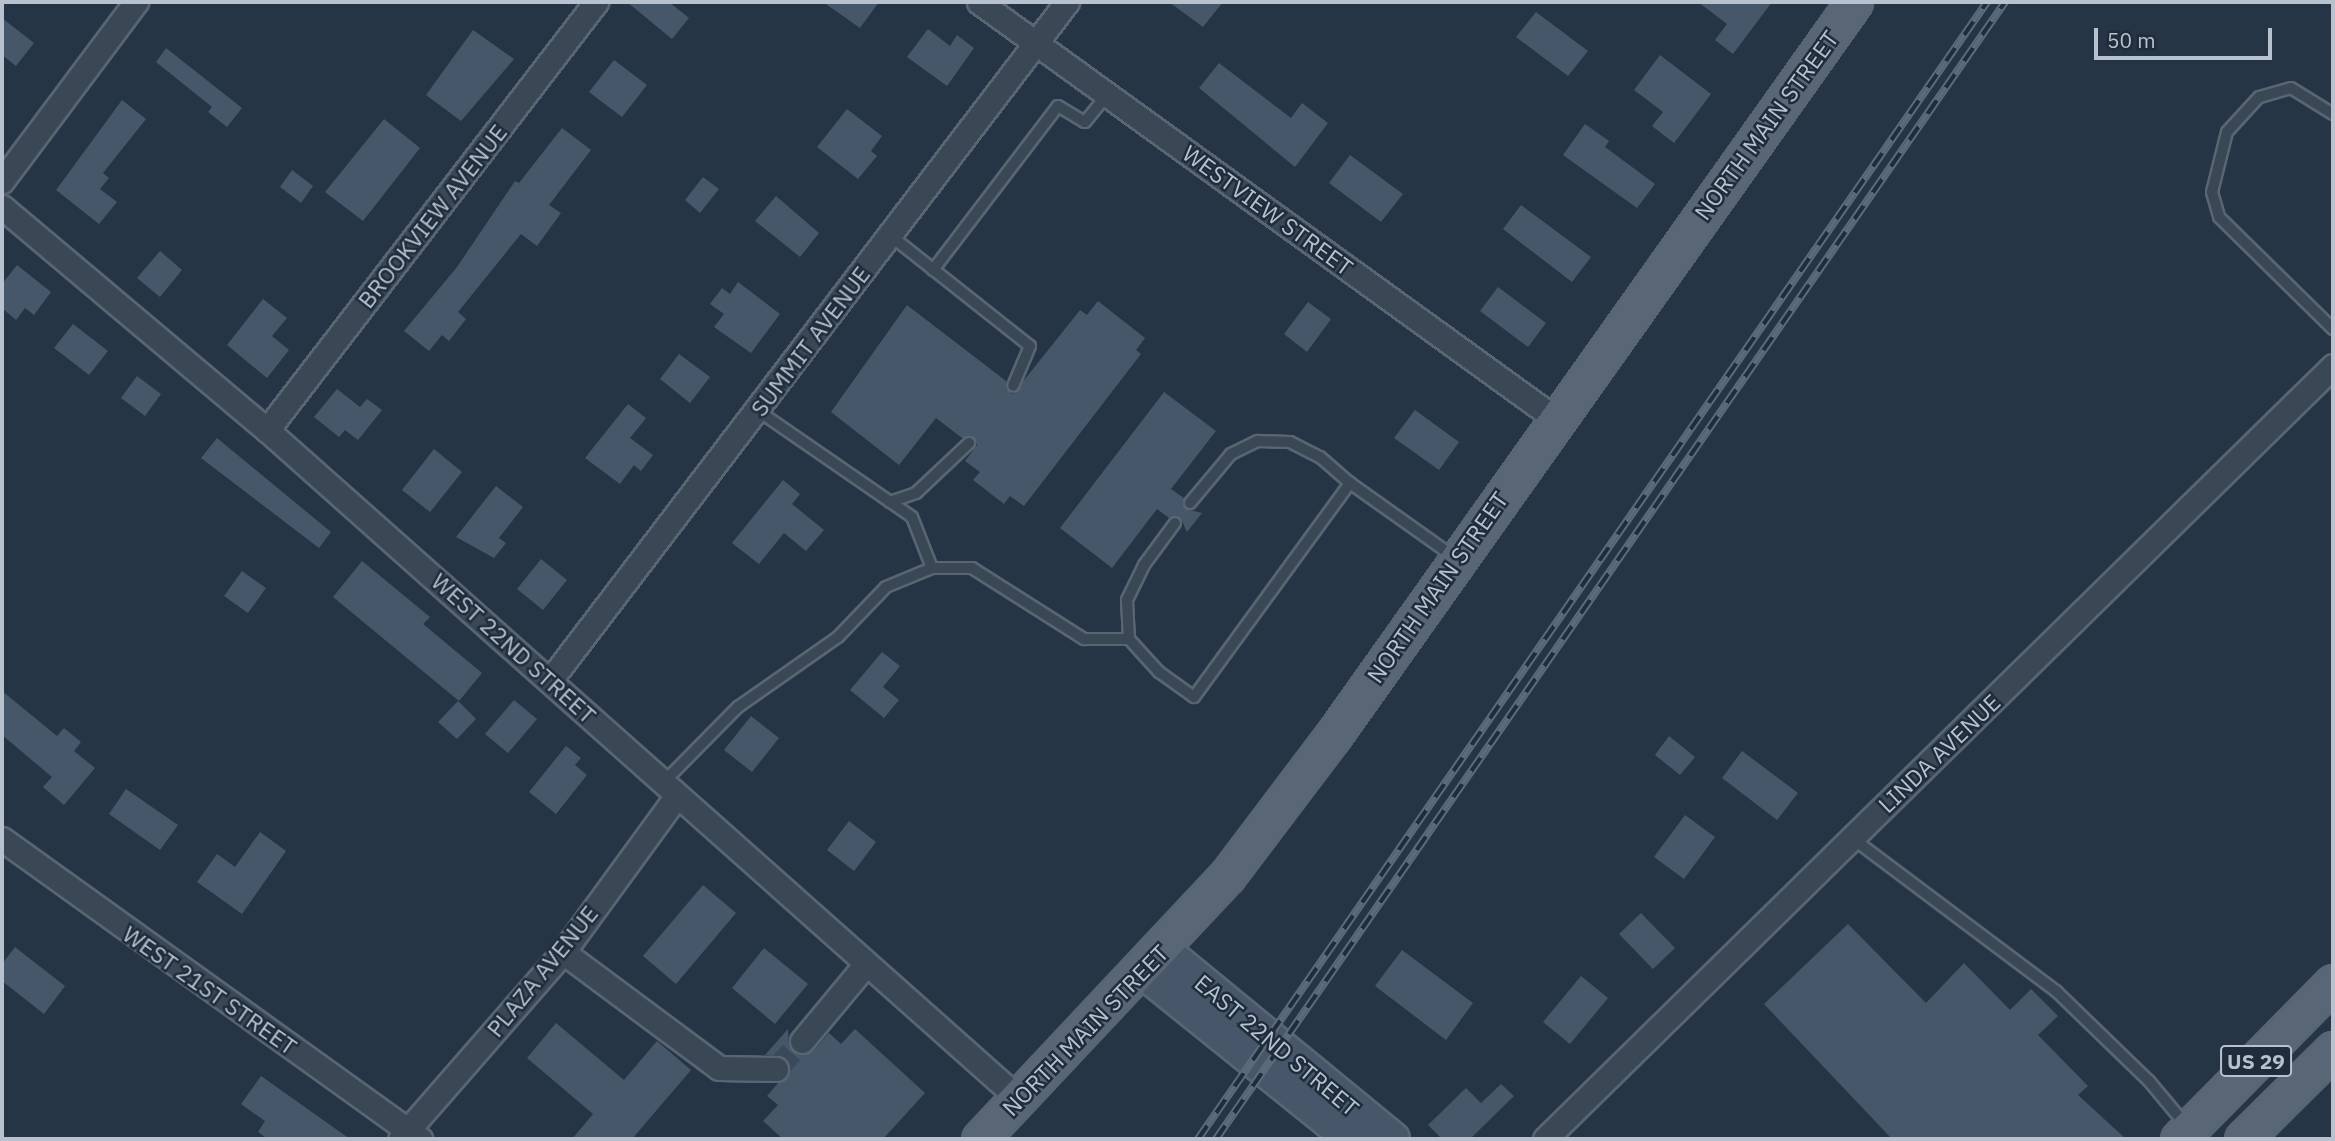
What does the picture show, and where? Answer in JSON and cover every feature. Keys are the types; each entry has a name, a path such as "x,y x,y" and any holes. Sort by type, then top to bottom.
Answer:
{"main road":[{"name":"NORTH MAIN STREET","path":"980,1139 1152,960 1333,736 1556,418 1854,2"},
{"name":"EAST 22ND STREET","path":"1152,960 1338,1135"},
{"name":"EAST 22ND STREET","path":"1152,960 1393,1139"},
{"name":"US 29","path":"2184,1134 2333,984"},
{"name":"US 29","path":"2243,1139 2333,1050"}],"street":[{"path":"2,181 136,2"},
{"name":"BROOKVIEW AVENUE","path":"267,430 596,2"},
{"name":"WESTVIEW STREET","path":"979,2 1556,418"},
{"name":"SUMMIT AVENUE","path":"551,679 1067,2"},
{"name":"WEST 22ND STREET","path":"2,207 267,430 551,679 669,790 1018,1098"},
{"name":"LINDA AVENUE","path":"1545,1139 2333,366"},
{"name":"PLAZA AVENUE","path":"409,1136 563,952 669,790"},
{"name":"WEST 21ST STREET","path":"2,839 409,1136"},
{"path":"563,952 719,1068 776,1069"},
{"path":"802,1041 866,964"}],"lane":[{"path":"2333,114 2291,88 2259,97 2227,132 2212,192 2220,217 2333,329"},
{"path":"933,270 1058,106 1085,122 1108,94"},
{"path":"891,236 1030,346 1013,386"},
{"path":"757,410 912,517 932,568"},
{"path":"1190,503 1231,454 1258,441 1290,442 1320,457 1350,483 1457,559"},
{"path":"890,502 916,493 969,443"},
{"path":"1175,523 1144,565 1127,600 1129,639 1159,672 1194,697 1350,483"},
{"path":"669,790 738,706 838,637 886,587 932,568 972,569 1084,639 1129,639"},
{"path":"1852,838 2056,991 2149,1081 2184,1134"}],"building":[{"path":"627,2 669,2 689,18 672,39"},
{"path":"823,2 879,2 860,28"},
{"path":"1169,2 1223,2 1203,27"},
{"path":"1698,2 1772,2 1733,54 1715,40 1727,24"},
{"path":"1536,12 1588,51 1568,76 1516,37"},
{"path":"2,18 34,43 16,66 2,55"},
{"path":"928,29 950,46 957,35 974,48 947,86 907,57"},
{"path":"473,30 514,59 461,121 426,95"},
{"path":"166,48 242,108 227,127 208,112 212,107 156,62"},
{"path":"1660,55 1711,94 1674,143 1652,126 1663,112 1634,90"},
{"path":"614,60 647,85 622,117 589,92"},
{"path":"1219,63 1291,118 1302,103 1328,123 1295,167 1199,88"},
{"path":"122,100 146,119 103,173 109,178 100,189 117,202 99,224 56,190"},
{"path":"847,109 882,136 871,151 877,156 858,179 817,147"},
{"path":"384,119 420,148 363,221 325,192"},
{"path":"1585,124 1609,141 1605,147 1655,184 1637,208 1563,155"},
{"path":"562,128 591,150 549,205 561,213 537,246 521,234 458,312 466,319 449,341 442,335 429,351 404,331 457,267 515,181 519,183"},
{"path":"1350,155 1403,194 1381,222 1329,183"},
{"path":"292,170 313,186 301,203 280,187"},
{"path":"703,177 719,189 700,213 685,200"},
{"path":"776,196 819,233 800,257 755,221"},
{"path":"1521,205 1591,257 1572,282 1503,229"},
{"path":"160,251 182,270 160,297 137,278"},
{"path":"17,265 51,292 34,315 25,308 16,320 2,308 2,284"},
{"path":"738,282 780,314 751,353 714,327 724,314 710,304 722,288 730,294"},
{"path":"1498,287 1546,323 1528,347 1480,311"},
{"path":"263,299 287,318 272,336 289,350 267,378 227,345"},
{"path":"1098,301 1145,338 1136,350 1141,354 1024,506 1010,496 1004,504 973,480 980,472 965,461 977,445 972,436 962,438 936,418 899,465 831,412 907,305 1006,381 1006,390 1013,394 1080,310 1087,315"},
{"path":"1308,302 1331,319 1307,352 1284,334"},
{"path":"73,324 108,351 89,375 54,348"},
{"path":"679,354 710,377 690,403 660,379"},
{"path":"137,376 161,394 145,416 121,398"},
{"path":"337,389 360,407 367,399 382,410 358,440 345,430 339,437 314,417"},
{"path":"1164,392 1216,431 1171,489 1184,498 1186,509 1202,513 1187,532 1180,517 1169,518 1157,509 1112,568 1060,528"},
{"path":"628,404 646,418 630,438 653,455 641,471 634,465 620,484 585,458"},
{"path":"1415,410 1459,442 1439,470 1394,438"},
{"path":"217,438 331,532 319,548 201,458"},
{"path":"434,449 462,472 430,512 402,490"},
{"path":"783,480 800,494 792,504 824,530 806,551 784,533 759,564 732,543"},
{"path":"496,486 523,507 499,538 506,543 494,558 456,537"},
{"path":"541,559 567,580 543,610 517,589"},
{"path":"362,561 430,617 423,624 482,673 459,701 333,597"},
{"path":"242,571 266,588 248,613 224,596"},
{"path":"882,652 900,666 883,687 899,700 884,718 850,690"},
{"path":"2,691 57,736 64,728 81,742 74,751 95,768 64,805 43,787 52,777 2,735"},
{"path":"514,700 537,719 508,753 485,734"},
{"path":"458,701 476,719 457,739 438,722"},
{"path":"751,716 779,738 752,772 724,750"},
{"path":"1669,736 1695,757 1680,775 1655,755"},
{"path":"566,746 581,758 575,765 587,775 556,814 529,792"},
{"path":"1742,751 1798,793 1777,820 1722,778"},
{"path":"126,789 178,825 160,850 109,814"},
{"path":"1685,815 1715,837 1684,879 1654,857"},
{"path":"849,821 876,842 854,871 827,850"},
{"path":"260,832 286,851 242,914 197,882 217,854 235,867"},
{"path":"703,885 736,913 676,984 643,956"},
{"path":"1641,913 1675,948 1653,969 1619,934"},
{"path":"1848,924 1926,1003 1964,963 2010,1010 2031,989 2058,1016 2038,1035 2088,1086 2078,1095 2126,1139 1892,1139 1764,1004"},
{"path":"15,947 65,986 44,1014 2,981 2,964"},
{"path":"764,948 808,984 775,1024 732,988"},
{"path":"1402,950 1473,1003 1446,1040 1375,986"},
{"path":"1581,976 1608,998 1570,1044 1543,1022"},
{"path":"556,1023 624,1080 657,1041 691,1070 632,1139 572,1139 593,1114 527,1058"},
{"path":"788,1029 789,1046 800,1055 813,1051 829,1033 841,1044 855,1029 925,1093 883,1139 783,1139 763,1121 778,1105 767,1096 790,1069 783,1057 765,1055"},
{"path":"261,1076 350,1139 268,1139 258,1132 265,1121 241,1104"},
{"path":"1501,1084 1514,1096 1470,1139 1442,1139 1428,1125 1466,1088 1481,1103"}],"tunnel":[{"path":"776,1069 802,1041"}],"railway":[{"path":"1198,1139 1987,2"},
{"path":"1216,1139 2005,2"}]}
